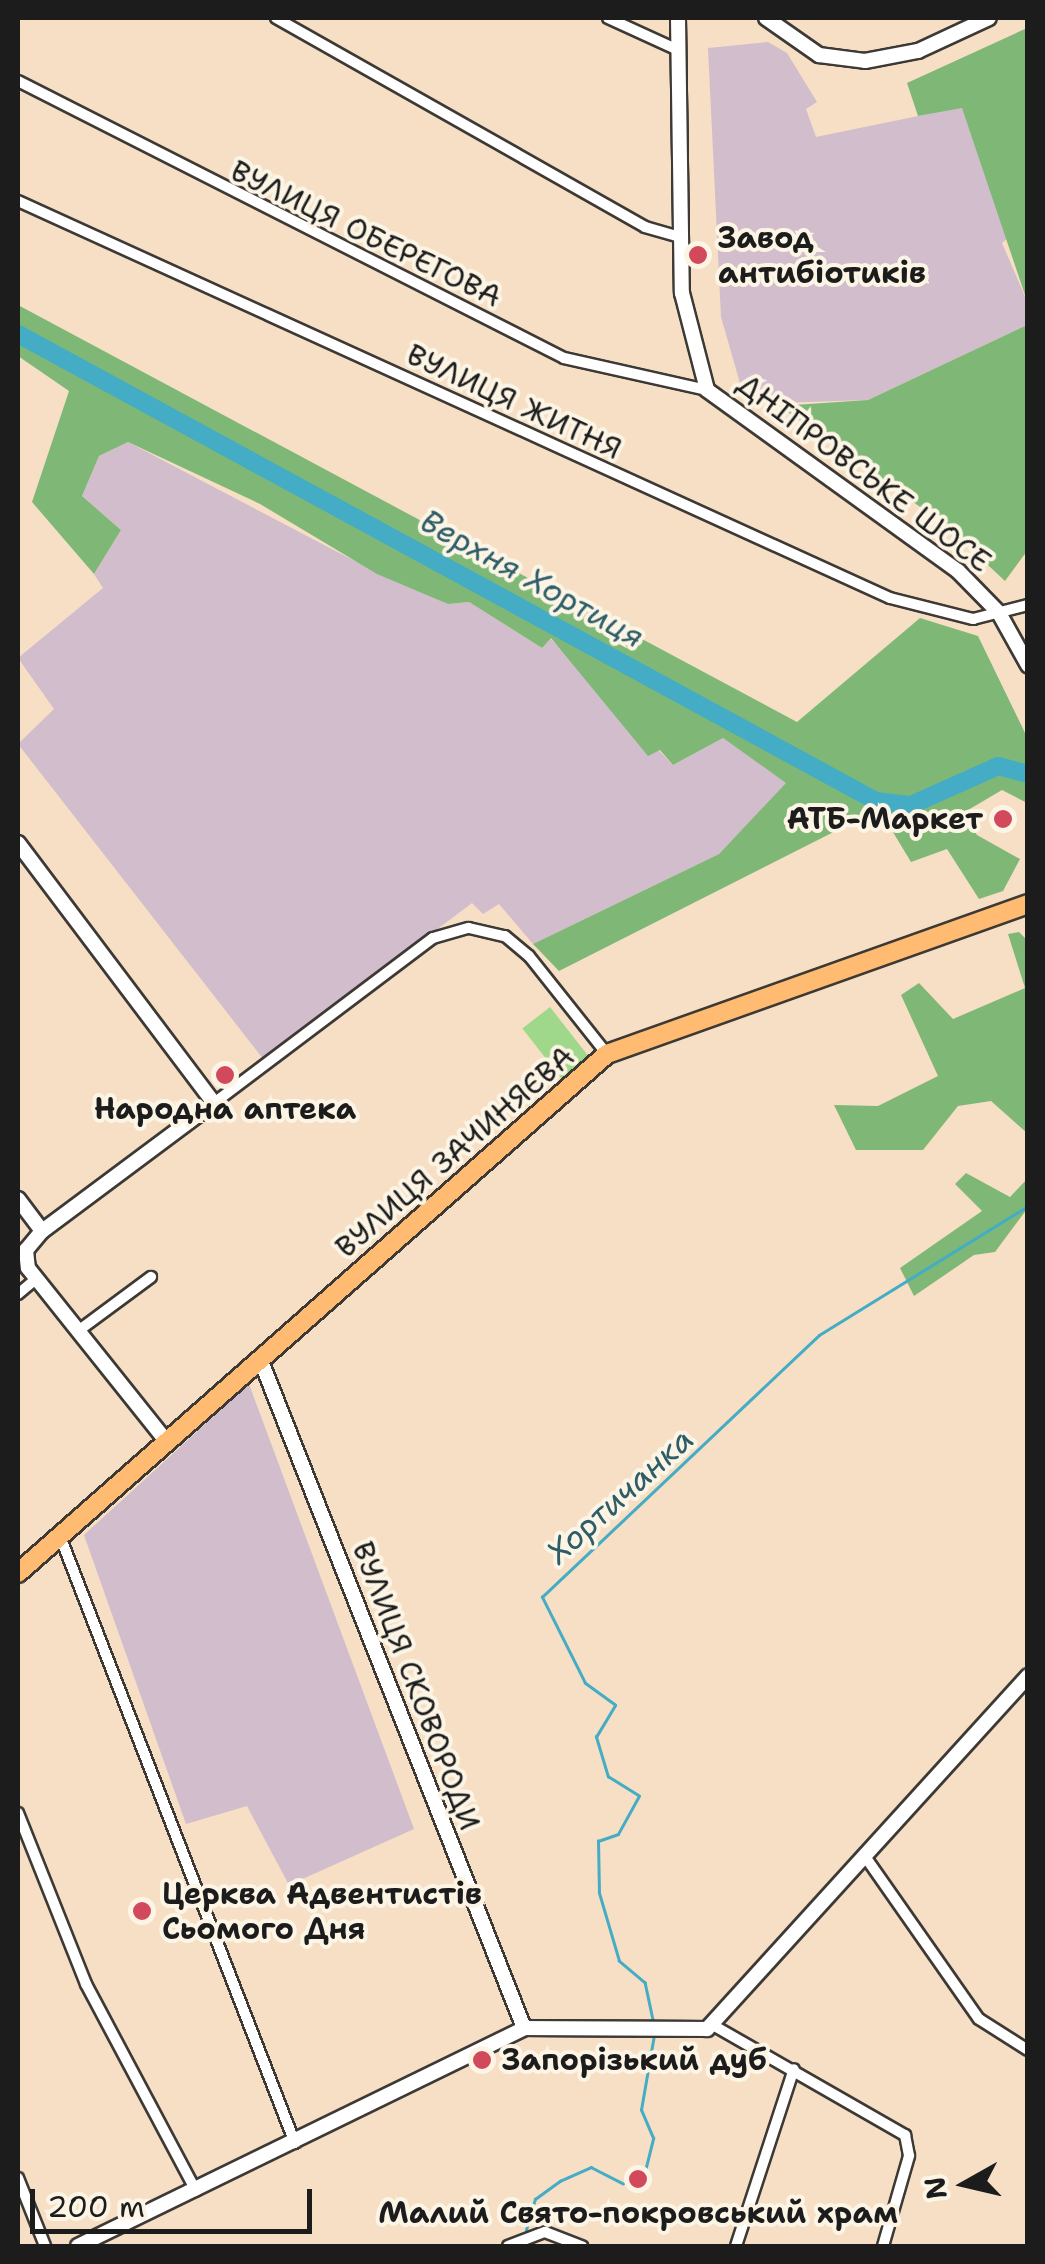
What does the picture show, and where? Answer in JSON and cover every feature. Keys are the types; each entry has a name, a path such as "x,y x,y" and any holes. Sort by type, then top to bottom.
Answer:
{"main road":[{"path":"1007,906 1028,892"},
{"path":"1007,906 1028,904"},
{"name":"ВУЛИЦЯ ЗАЧИНЯЄВА","path":"18,1572 607,1054 1007,906"}],"street":[{"path":"276,18 645,228 680,237"},
{"path":"608,18 678,50"},
{"name":"ДНІПРОВСЬКЕ ШОСЕ","path":"678,18 684,316 708,390 958,571 999,613 1028,665"},
{"path":"766,18 818,54 865,61 918,51 989,18"},
{"name":"ВУЛИЦЯ ОБЕРЕГОВА","path":"18,81 564,358 708,390"},
{"name":"ВУЛИЦЯ ЖИТНЯ","path":"18,201 874,591 965,618 1028,606"},
{"path":"18,843 214,1104"},
{"path":"166,1441 36,1278 24,1257 42,1231 433,938 469,928 505,936 529,956 607,1054"},
{"path":"18,1199 42,1231"},
{"path":"78,1332 151,1277"},
{"path":"18,1294 36,1278"},
{"name":"ВУЛИЦЯ СКОВОРОДИ","path":"261,1362 524,2028"},
{"path":"60,1536 296,2142"},
{"path":"711,2024 1028,1676"},
{"path":"18,1814 86,1984 196,2192"},
{"path":"864,1855 979,2019 1028,2050"},
{"path":"78,2246 196,2192 524,2028 668,2031 711,2024 905,2135 908,2156 883,2246"},
{"path":"736,2246 794,2069"},
{"path":"18,2178 45,2246"},
{"path":"508,2246 546,2232 582,2246"}],"shaded area":[{"path":"768,42 787,53 817,102 806,109 816,137 962,107 1011,235 1002,243 1027,301 1027,325 868,400 746,404 721,317 708,48"},
{"path":"128,442 349,558 448,604 469,602 542,648 550,638 673,765 723,738 787,783 719,854 533,944 499,904 483,914 472,903 264,1060 18,744 54,709 18,658 103,588 94,574 121,530 82,496 99,456"},
{"path":"249,1384 414,1829 289,1885 247,1806 186,1824 84,1535"}],"green space":[{"path":"1027,28 1027,301 962,108 918,116 907,83"},
{"path":"18,305 797,722 920,618 978,636 1027,737 1027,803 1002,790 963,813 977,835 1020,859 1003,891 979,899 947,849 911,862 879,809 559,971 533,944 719,854 786,783 723,738 673,765 660,750 648,756 551,638 542,648 469,602 448,604 377,574 260,504 128,442 99,456 82,496 121,530 94,574 32,502 69,391 18,356"},
{"path":"1027,325 1027,551 1005,581 944,524 779,406 868,400"},
{"path":"1019,932 1028,941 1027,1133 991,1101 958,1106 923,1150 856,1150 834,1105 878,1106 938,1076 901,995 919,983 953,1019 1025,988 1008,934"},
{"path":"550,1007 590,1058 562,1080 522,1029"},
{"path":"966,1173 1010,1197 1027,1179 1027,1209 995,1252 974,1255 914,1296 900,1268 982,1211 955,1184"}],"waterway":[{"name":"Верхня Хортиця","path":"18,334 876,801 911,805 998,766 1028,774"},
{"name":"Хортичанка","path":"653,2022 645,1983 619,1961 599,1893 598,1841 618,1834 639,1796 608,1777 596,1737 615,1705 585,1683 542,1597 819,1335 1028,1206"},
{"name":"Хортичанка","path":"645,2171 653,2138 641,2110 654,2035"},
{"name":"Хортичанка","path":"526,2230 535,2199 560,2181 591,2167 623,2183"}],"place":[{"name":"Завод антибіотиків","path":"698,255"},
{"name":"АТБ-Маркет","path":"1003,819"},
{"name":"Народна аптека","path":"225,1075"},
{"name":"Церква Адвентистів Сьомого Дня","path":"142,1911"},
{"name":"Запорізький дуб","path":"482,2060"},
{"name":"Малий Свято-покровський храм","path":"638,2179"}]}
